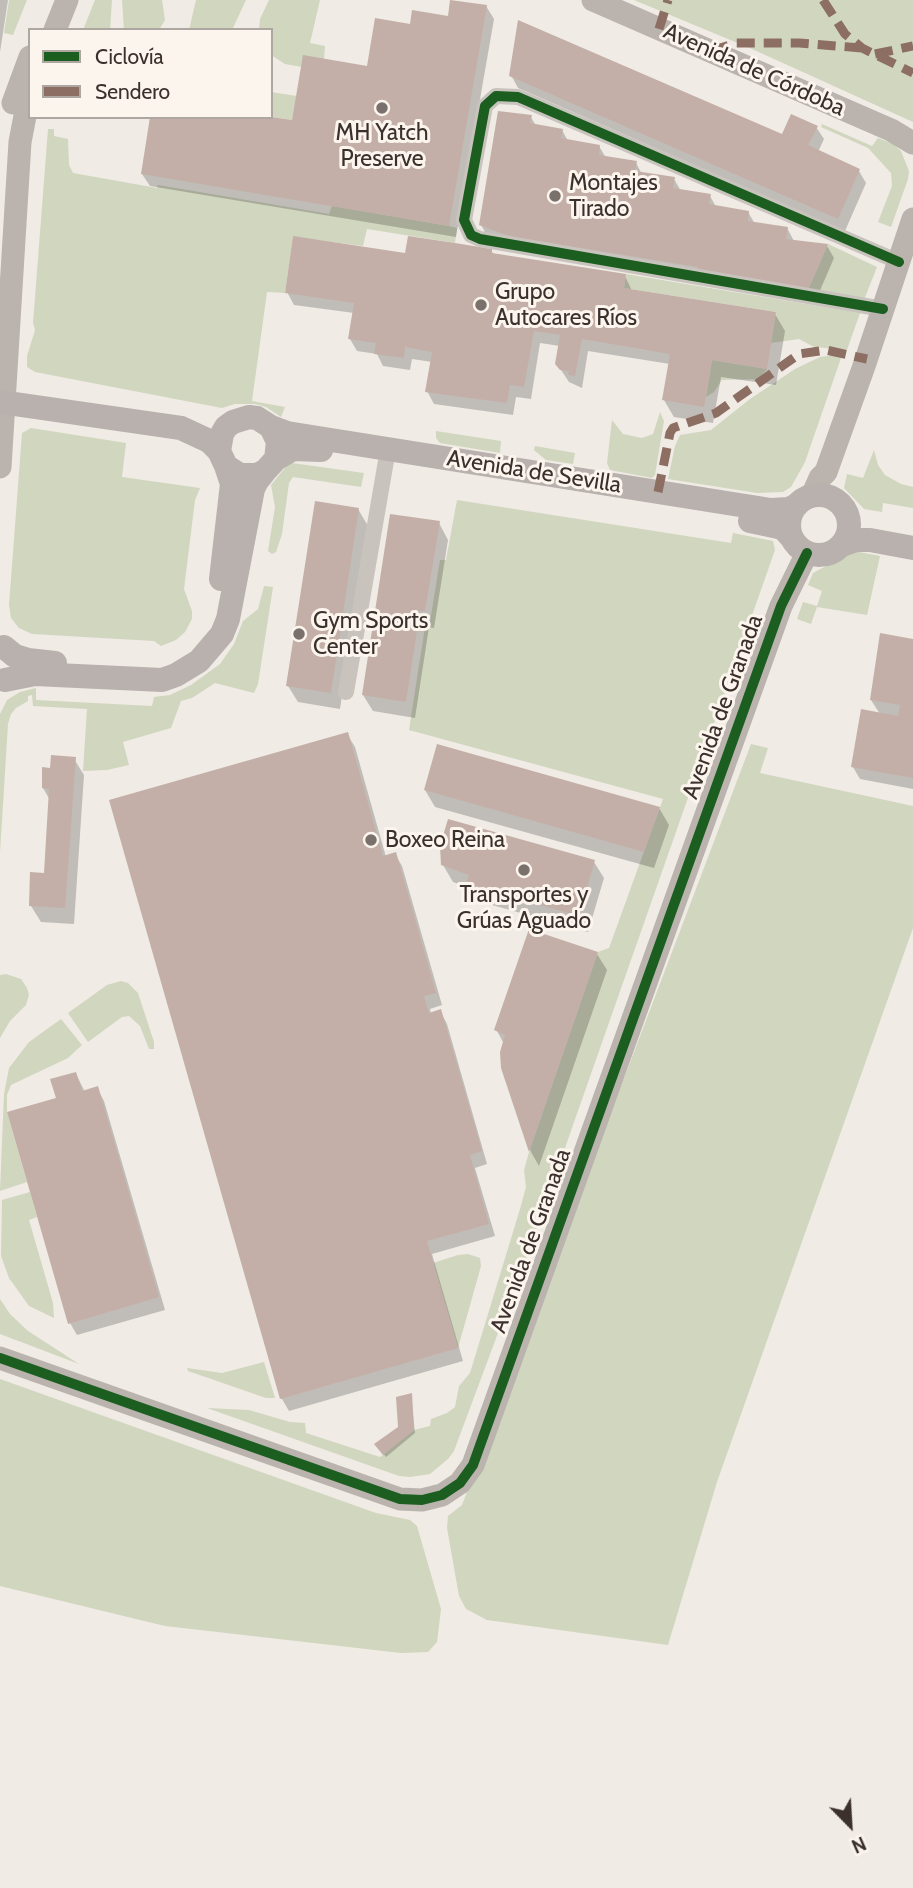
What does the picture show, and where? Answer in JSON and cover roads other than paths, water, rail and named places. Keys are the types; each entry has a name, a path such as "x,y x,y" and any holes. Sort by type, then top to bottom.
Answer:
{"main road":[{"path":"2,395 233,422"},
{"path":"2,395 181,428 197,434 240,475 257,475 270,465"},
{"path":"2,645 15,656 36,662 146,670 170,664 191,652 208,633 217,610 232,484 223,458 222,434 241,418 257,418 271,427 278,442 270,465 253,489 228,619 211,650 199,661 162,680 35,674 3,683"},
{"name":"Avenida de Sevilla","path":"271,427 287,433 771,510 789,509 812,499"},
{"name":"Avenida de Sevilla","path":"270,465 293,449 308,448 775,525 783,528 798,545"},
{"path":"842,545 848,532 848,517 841,505 812,499 789,521 798,545 827,554 856,540 913,548"},
{"path":"848,517 863,525 913,533"},
{"path":"2,645 9,663 3,683"}],"street":[{"path":"41,28 52,0"},
{"path":"56,28 67,0"},
{"name":"Avenida de Córdoba","path":"593,0 891,130 913,143"},
{"path":"0,274 17,101 28,64"},
{"path":"883,309 480,239 471,235 464,220 485,106 496,96 518,97 899,262"},
{"path":"0,467 2,395 20,142 17,101"},
{"path":"812,499 830,479 826,472 913,219"},
{"path":"346,692 386,461"},
{"name":"Avenida de Granada","path":"0,1358 400,1499 422,1500 442,1495 460,1483 473,1465 781,606 783,582 798,545"}],"place":[{"name":"MH Yatch Preserve","path":"382,108"},
{"name":"Montajes Tirado","path":"555,196"},
{"name":"Grupo Autocares Ríos","path":"481,305"},
{"name":"Gym Sports Center","path":"299,634"},
{"name":"Boxeo Reina","path":"371,840"},
{"name":"Transportes y Grúas Aguado","path":"524,870"}]}
